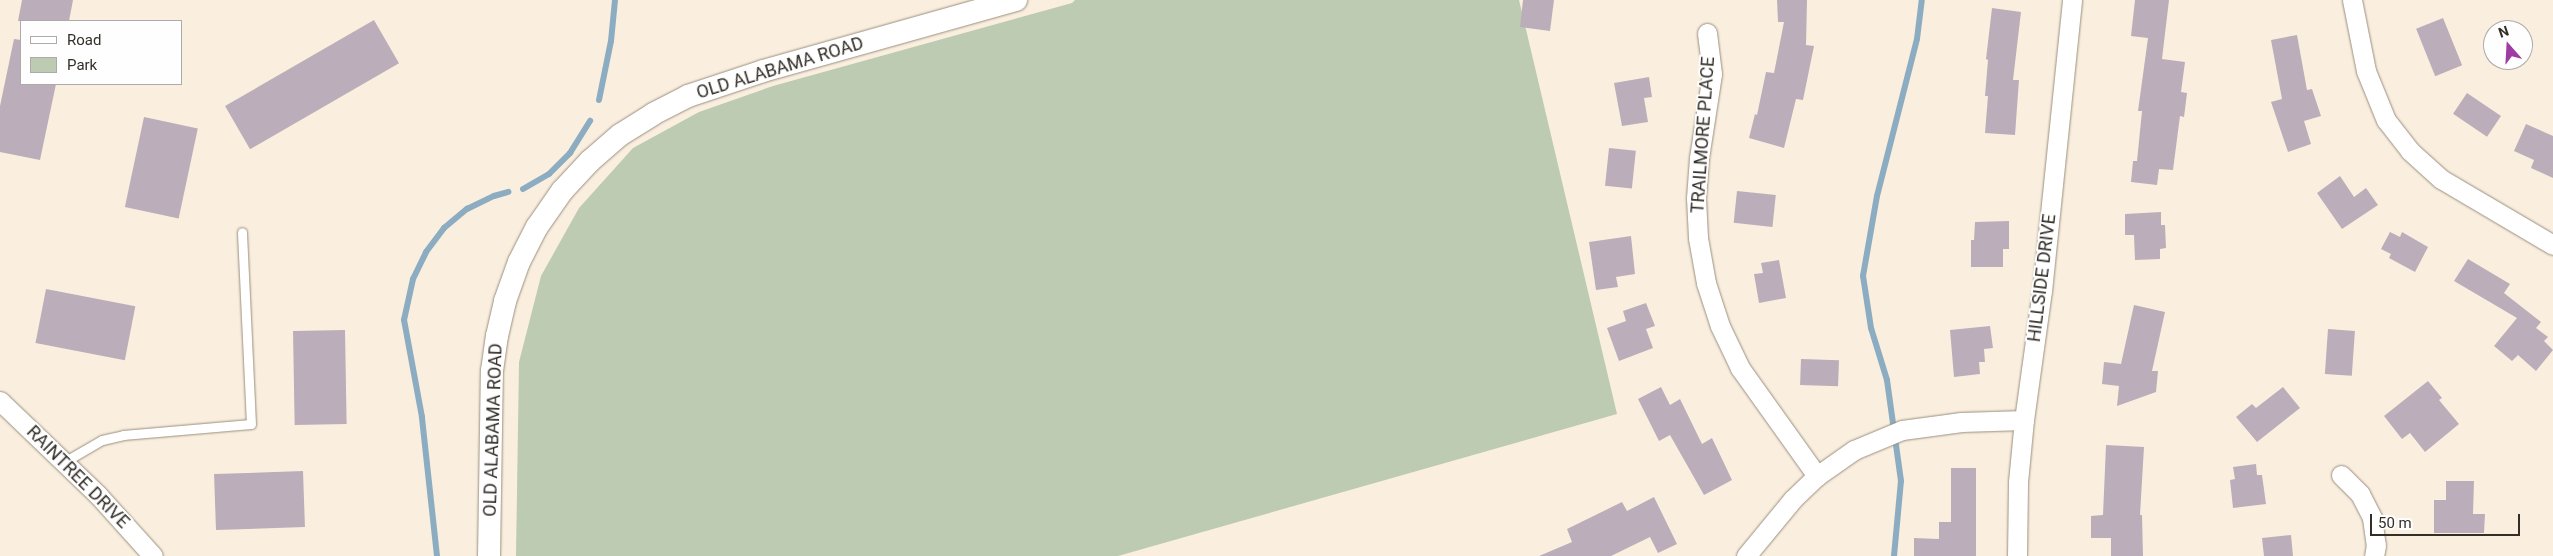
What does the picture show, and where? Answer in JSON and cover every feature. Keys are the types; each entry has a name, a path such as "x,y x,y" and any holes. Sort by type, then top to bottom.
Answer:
{"street":[{"name":"OLD ALABAMA ROAD","path":"489,556 492,371 496,336 505,301 519,262 537,227 562,191 590,161 620,135 653,114 688,96 763,71 1016,0"},
{"name":"HILLSIDE DRIVE","path":"2017,556 2018,482 2024,420 2042,291 2072,0"},
{"path":"2352,0 2366,71 2386,120 2410,151 2441,178 2553,245"},
{"name":"TRAILMORE PLACE","path":"1707,33 1712,74 1699,158 1696,198 1698,238 1706,283 1720,326 1740,368 1817,476"},
{"name":"RAINTREE DRIVE","path":"0,401 125,523 153,556"},
{"path":"1746,556 1793,500 1817,476 1854,450 1902,430 1961,422 2024,420"},
{"path":"2340,475 2360,494 2372,518 2376,545 2374,556"}],"lane":[{"path":"64,462 102,440 123,435 251,424 242,232"}],"green space":[{"path":"1075,0 1519,0 1617,414 1118,556 516,556 519,362 541,276 579,208 633,148 699,112 773,86 1072,3"}],"building":[{"path":"22,0 73,0 69,20 18,21"},
{"path":"1523,0 1554,0 1550,31 1520,27"},
{"path":"1777,0 1807,0 1806,45 1814,46 1803,100 1796,99 1784,148 1749,138 1755,114 1757,115 1766,72 1774,73 1784,22 1778,22"},
{"path":"2135,0 2169,0 2162,59 2185,62 2181,92 2187,93 2184,117 2180,116 2173,170 2159,169 2157,185 2131,182 2133,161 2137,161 2142,111 2138,111 2148,38 2131,36"},
{"path":"1992,8 2021,12 2013,80 2019,80 2015,135 1985,133 1988,96 1985,96 1988,60 1986,59"},
{"path":"2443,18 2462,65 2435,76 2416,29"},
{"path":"374,20 399,63 250,149 225,106"},
{"path":"2297,35 2307,90 2312,89 2321,116 2304,121 2311,144 2288,152 2271,102 2282,99 2271,40"},
{"path":"14,39 20,40 20,85 56,85 40,160 0,152 0,106"},
{"path":"1649,77 1652,97 1644,98 1648,122 1622,126 1614,83"},
{"path":"2467,93 2501,116 2487,137 2453,114"},
{"path":"144,117 198,128 179,218 125,207"},
{"path":"2526,124 2553,136 2553,178 2531,168 2534,160 2514,151"},
{"path":"1609,148 1636,151 1632,189 1605,186"},
{"path":"2340,176 2354,197 2366,188 2378,205 2342,229 2317,193"},
{"path":"1737,191 1776,195 1772,227 1734,223"},
{"path":"2161,212 2161,225 2165,225 2166,248 2160,249 2160,259 2135,260 2134,235 2125,235 2125,214"},
{"path":"2009,221 2009,249 2003,249 2003,267 1971,267 1971,240 1974,240 1975,222"},
{"path":"2390,232 2400,237 2402,232 2428,247 2415,272 2389,258 2391,254 2381,249"},
{"path":"1631,236 1635,274 1616,277 1618,287 1596,290 1589,242"},
{"path":"2468,259 2510,284 2504,293 2541,322 2536,328 2548,337 2544,341 2553,350 2536,371 2518,355 2512,361 2494,346 2517,318 2454,281"},
{"path":"1779,260 1786,298 1759,303 1754,274 1763,273 1761,263"},
{"path":"46,289 135,306 125,360 36,343"},
{"path":"1646,303 1655,326 1646,329 1653,348 1619,361 1607,328 1626,321 1623,311"},
{"path":"2134,305 2165,312 2152,371 2158,371 2156,392 2117,406 2119,386 2102,384 2104,362 2121,364"},
{"path":"1990,326 1993,348 1984,349 1985,362 1979,362 1980,374 1954,377 1950,330"},
{"path":"2328,329 2355,331 2352,376 2325,374"},
{"path":"345,330 347,424 295,425 293,331"},
{"path":"1801,359 1839,360 1838,386 1800,385"},
{"path":"2428,381 2442,398 2439,400 2459,424 2425,452 2410,433 2402,439 2384,416"},
{"path":"1661,387 1670,405 1680,399 1702,444 1712,438 1732,480 1704,495 1670,435 1659,441 1638,399"},
{"path":"2283,387 2300,408 2257,442 2236,417 2252,404 2256,408"},
{"path":"2106,445 2144,447 2140,515 2142,515 2143,556 2111,556 2111,538 2091,538 2091,516 2103,515"},
{"path":"2256,464 2257,475 2262,475 2266,504 2233,508 2230,480 2235,479 2233,467"},
{"path":"1951,468 1976,468 1976,556 1914,556 1914,538 1939,539 1939,522 1951,522"},
{"path":"303,471 305,527 216,530 214,474"},
{"path":"2446,481 2474,481 2473,514 2485,514 2484,533 2434,533 2434,500 2446,500"},
{"path":"1654,497 1677,544 1658,553 1650,537 1611,556 1539,556 1572,542 1567,529 1622,502 1627,511"},
{"path":"2291,535 2293,556 2264,556 2262,538"}],"waterway":[{"path":"599,100 611,41 615,0"},
{"path":"1894,556 1901,481 1887,380 1871,328 1863,276 1877,196 1917,39 1922,0"},
{"path":"523,189 549,174 570,153 590,121"},
{"path":"437,556 422,417 404,320 413,279 426,252 444,228 467,209 494,196 508,192"}]}
